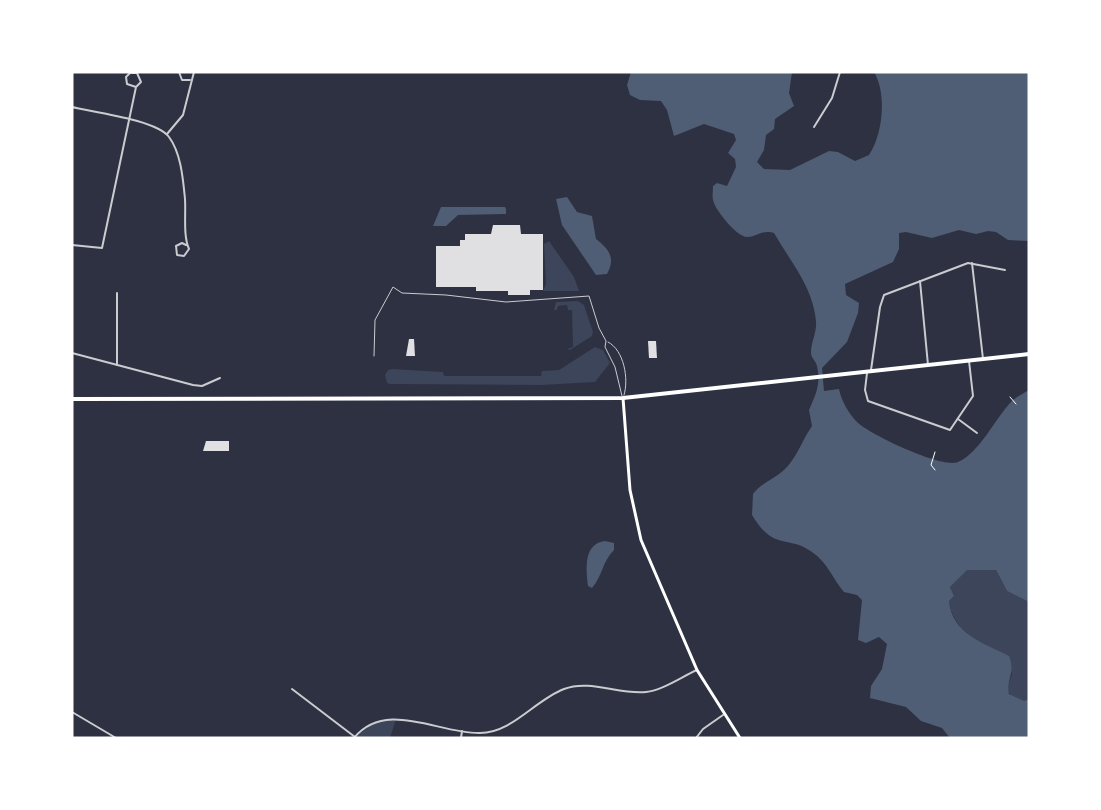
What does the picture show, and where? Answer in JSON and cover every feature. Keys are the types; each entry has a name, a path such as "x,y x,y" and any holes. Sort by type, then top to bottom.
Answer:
{"main road":[{"path":"72,399 623,398 1029,354"},
{"path":"623,398 628,481 644,548 697,670 723,715 740,738"}],"street":[{"path":"72,245 102,248 136,87 141,78 135,72 130,73 126,77 127,84 136,87"},
{"path":"179,72 183,80 190,80"},
{"path":"167,134 183,115 190,80 194,72"},
{"path":"814,127 832,98 840,72"},
{"path":"72,107 156,128 167,134 177,151 184,188 187,254 177,255 175,250 178,244 186,245"},
{"path":"969,361 973,396 950,430 873,404 866,397 883,297 972,263 1005,270"},
{"path":"972,263 983,359"},
{"path":"920,282 928,365"},
{"path":"117,293 117,365"},
{"path":"72,353 194,385 202,386 220,378"},
{"path":"958,419 977,433"},
{"path":"292,689 355,737 369,725 389,719 482,733 498,729 570,687 650,691 697,670"},
{"path":"72,712 116,738"},
{"path":"696,738 703,729 723,715"},
{"path":"461,738 462,731"}],"lane":[{"path":"374,356 375,320 393,287 402,293 447,295 506,302 589,296 599,328 606,341 605,347 615,367 623,398"},
{"path":"606,341 613,344 626,374 627,386 623,398"}],"path":[{"path":"1010,397 1016,404"},
{"path":"935,452 931,465 935,470"}],"shaded area":[{"path":"631,72 792,72 789,93 794,106 775,119 774,129 766,135 764,150 757,162 764,169 790,170 829,151 838,152 855,161 869,155 878,136 882,114 881,91 874,72 1029,72 1029,241 1008,240 996,232 988,231 976,234 959,230 932,238 906,232 899,233 899,249 893,262 845,284 846,295 859,303 858,313 847,342 822,368 824,391 839,389 848,411 857,422 890,442 922,456 950,463 958,462 973,451 1007,407 1029,390 1029,602 1007,591 996,570 967,570 950,587 954,596 949,601 956,622 963,629 980,642 1009,656 1012,667 1009,694 1024,701 1029,699 1029,738 950,738 942,728 921,721 906,707 870,698 871,686 882,669 887,644 879,637 866,643 858,640 862,600 857,595 844,592 826,566 812,552 767,534 752,515 753,494 789,465 812,426 809,410 818,384 817,366 811,353 816,325 814,309 806,286 774,233 743,236 727,222 715,204 713,186 717,183 727,186 736,167 735,159 728,153 736,140 734,134 704,124 674,136 667,110 661,101 640,100 630,95 627,85"},
{"path":"567,197 577,212 592,216 596,239 610,254 611,263 607,274 596,275 562,225 556,199"},
{"path":"441,207 505,207 506,214 458,215 446,226 433,226"},
{"path":"549,241 574,277 579,291 543,291 546,284 544,244"},
{"path":"578,301 584,305 593,332 592,336 570,350 567,349 573,347 572,310 568,310 567,305 558,306 557,310 554,310 556,302"},
{"path":"595,347 603,350 610,363 595,382 542,385 390,384 387,383 385,375 388,370 392,369 443,372 444,376 541,376 542,371 559,370"},
{"path":"605,541 614,543 614,550 592,588 588,586 589,552 598,543"},
{"path":"966,570 996,570 1007,591 1029,602 1029,699 1024,702 1011,695 1008,690 1012,674 1004,654 969,635 955,620 951,611 949,601 954,596 950,587"},
{"path":"396,719 390,738 354,738 375,722"}],"building":[{"path":"493,225 520,225 521,234 543,234 543,290 530,290 530,295 508,295 508,291 476,291 476,287 436,287 436,246 460,246 460,240 465,240 465,234 491,234"},
{"path":"409,339 414,339 415,356 406,356"},
{"path":"648,341 656,341 657,358 649,358"},
{"path":"206,441 229,441 229,451 203,451"}]}
